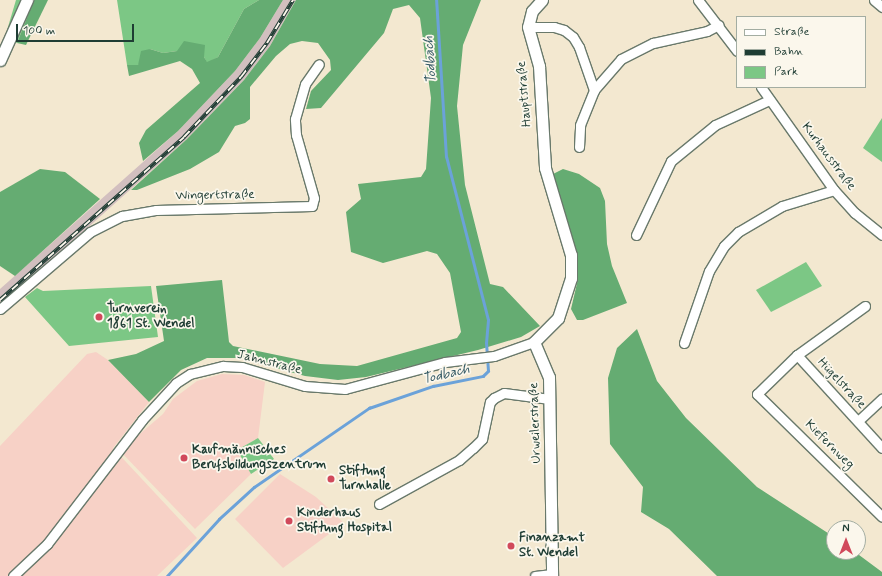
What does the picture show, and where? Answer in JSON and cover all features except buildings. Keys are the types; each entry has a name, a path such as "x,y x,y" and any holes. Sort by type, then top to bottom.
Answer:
{"main road":[{"path":"0,60 27,0"},
{"path":"528,27 532,11 542,0"},
{"name":"Hauptstraße","path":"528,27 539,66 545,168 567,236 571,255 571,278 558,318 534,342"},
{"name":"Urweilerstraße","path":"534,342 546,367 550,399 552,575"}],"street":[{"path":"698,0 719,25 736,50"},
{"path":"874,0 882,7"},
{"path":"579,147 580,125 594,90 609,70 635,50 653,43 707,31 719,25"},
{"path":"528,27 554,27 564,30 573,37 579,47 594,90"},
{"name":"Wingertstraße","path":"0,309 90,232 122,216 156,210 312,206 314,198 296,135 295,119 305,84 319,64"},
{"name":"Kurhausstraße","path":"762,88 834,190 855,213 882,235"},
{"path":"636,236 665,171 675,156 715,125 769,100"},
{"path":"684,343 708,271 724,246 738,232 782,206 834,190"},
{"path":"797,355 865,306"},
{"name":"Jahnstraße","path":"13,576 47,544 142,420 176,384 190,374 223,366 242,368 305,386 345,389 439,364 494,356 534,342"},
{"name":"Kiefernweg","path":"797,355 756,394 882,517"},
{"name":"Hügelstraße","path":"797,355 882,448"},
{"path":"379,504 459,460 473,448 482,439 490,402 494,398 504,392 550,399"},
{"path":"858,421 882,399"},
{"path":"535,576 552,575"}],"shaded area":[{"path":"283,0 296,0 270,46 244,80 187,139 0,306 0,289 178,131 235,71 260,38"},
{"path":"96,352 108,360 149,402 113,448 197,538 157,576 0,576 0,446 87,354"},
{"name":"Kaufmännisches Berufsbildungszentrum","path":"222,374 244,375 265,382 258,438 237,450 251,474 195,529 120,451 163,414 173,399 197,381"},
{"name":"Kinderhaus Stiftung Hospital","path":"280,474 316,497 344,523 283,568 235,519"}],"green space":[{"path":"16,0 34,0 17,43 5,37"},
{"path":"34,0 48,0 26,45 17,43"},
{"path":"117,0 259,0 244,9 218,57 207,63 204,57 177,51 163,53 150,49 138,65 127,65"},
{"path":"259,0 283,0 260,38 235,71 178,131 143,161 139,143 146,130 200,83 192,69 180,61 129,76 127,65 138,65 141,51 150,49 163,53 177,51 184,41 205,45 204,57 207,62 218,57 244,9"},
{"path":"296,0 481,0 463,45 457,106 465,185 490,284 503,287 540,326 521,337 478,350 366,377 338,380 305,376 239,358 207,358 181,370 149,402 108,360 136,354 164,341 156,286 222,280 229,342 233,346 320,364 357,366 457,338 461,332 450,273 437,254 427,251 383,263 351,252 346,212 361,199 358,184 421,177 426,169 431,98 420,18 409,5 393,9 384,33 321,108 306,109 311,91 331,70 330,60 318,43 302,41 290,44 276,56 250,87 250,119 245,123 235,126 219,152 190,169 137,190 131,190 187,139 244,80 270,46"},
{"path":"882,118 882,162 863,148"},
{"path":"40,169 65,172 100,199 15,276 0,266 0,192"},
{"path":"563,169 579,174 600,188 605,201 607,244 612,266 627,303 583,320 577,320 571,309 578,279 577,253 553,174"},
{"path":"806,262 822,286 771,312 756,290"},
{"name":"Turnverein 1861 St. Wendel","path":"151,286 158,337 69,346 25,297 37,288 43,291"},
{"path":"637,329 657,381 686,418 757,487 826,532 826,560 866,560 882,572 882,576 717,576 669,529 641,512 643,487 610,444 608,378 617,348"},
{"path":"258,438 274,459 251,474 237,450"}],"waterway":[{"name":"Todbach","path":"167,576 219,519 254,487 369,408 433,386 483,376 488,371 486,343 488,320 446,157 436,0"}],"railway":[{"path":"0,300 184,137 241,77 267,43 293,0"}],"place":[{"name":"Turnverein 1861 St. Wendel","path":"99,317"},
{"name":"Kaufmännisches Berufsbildungszentrum","path":"184,458"},
{"name":"Stiftung Turnhalle","path":"331,479"},
{"name":"Kinderhaus Stiftung Hospital","path":"289,521"},
{"name":"Finanzamt St. Wendel","path":"511,546"}]}
